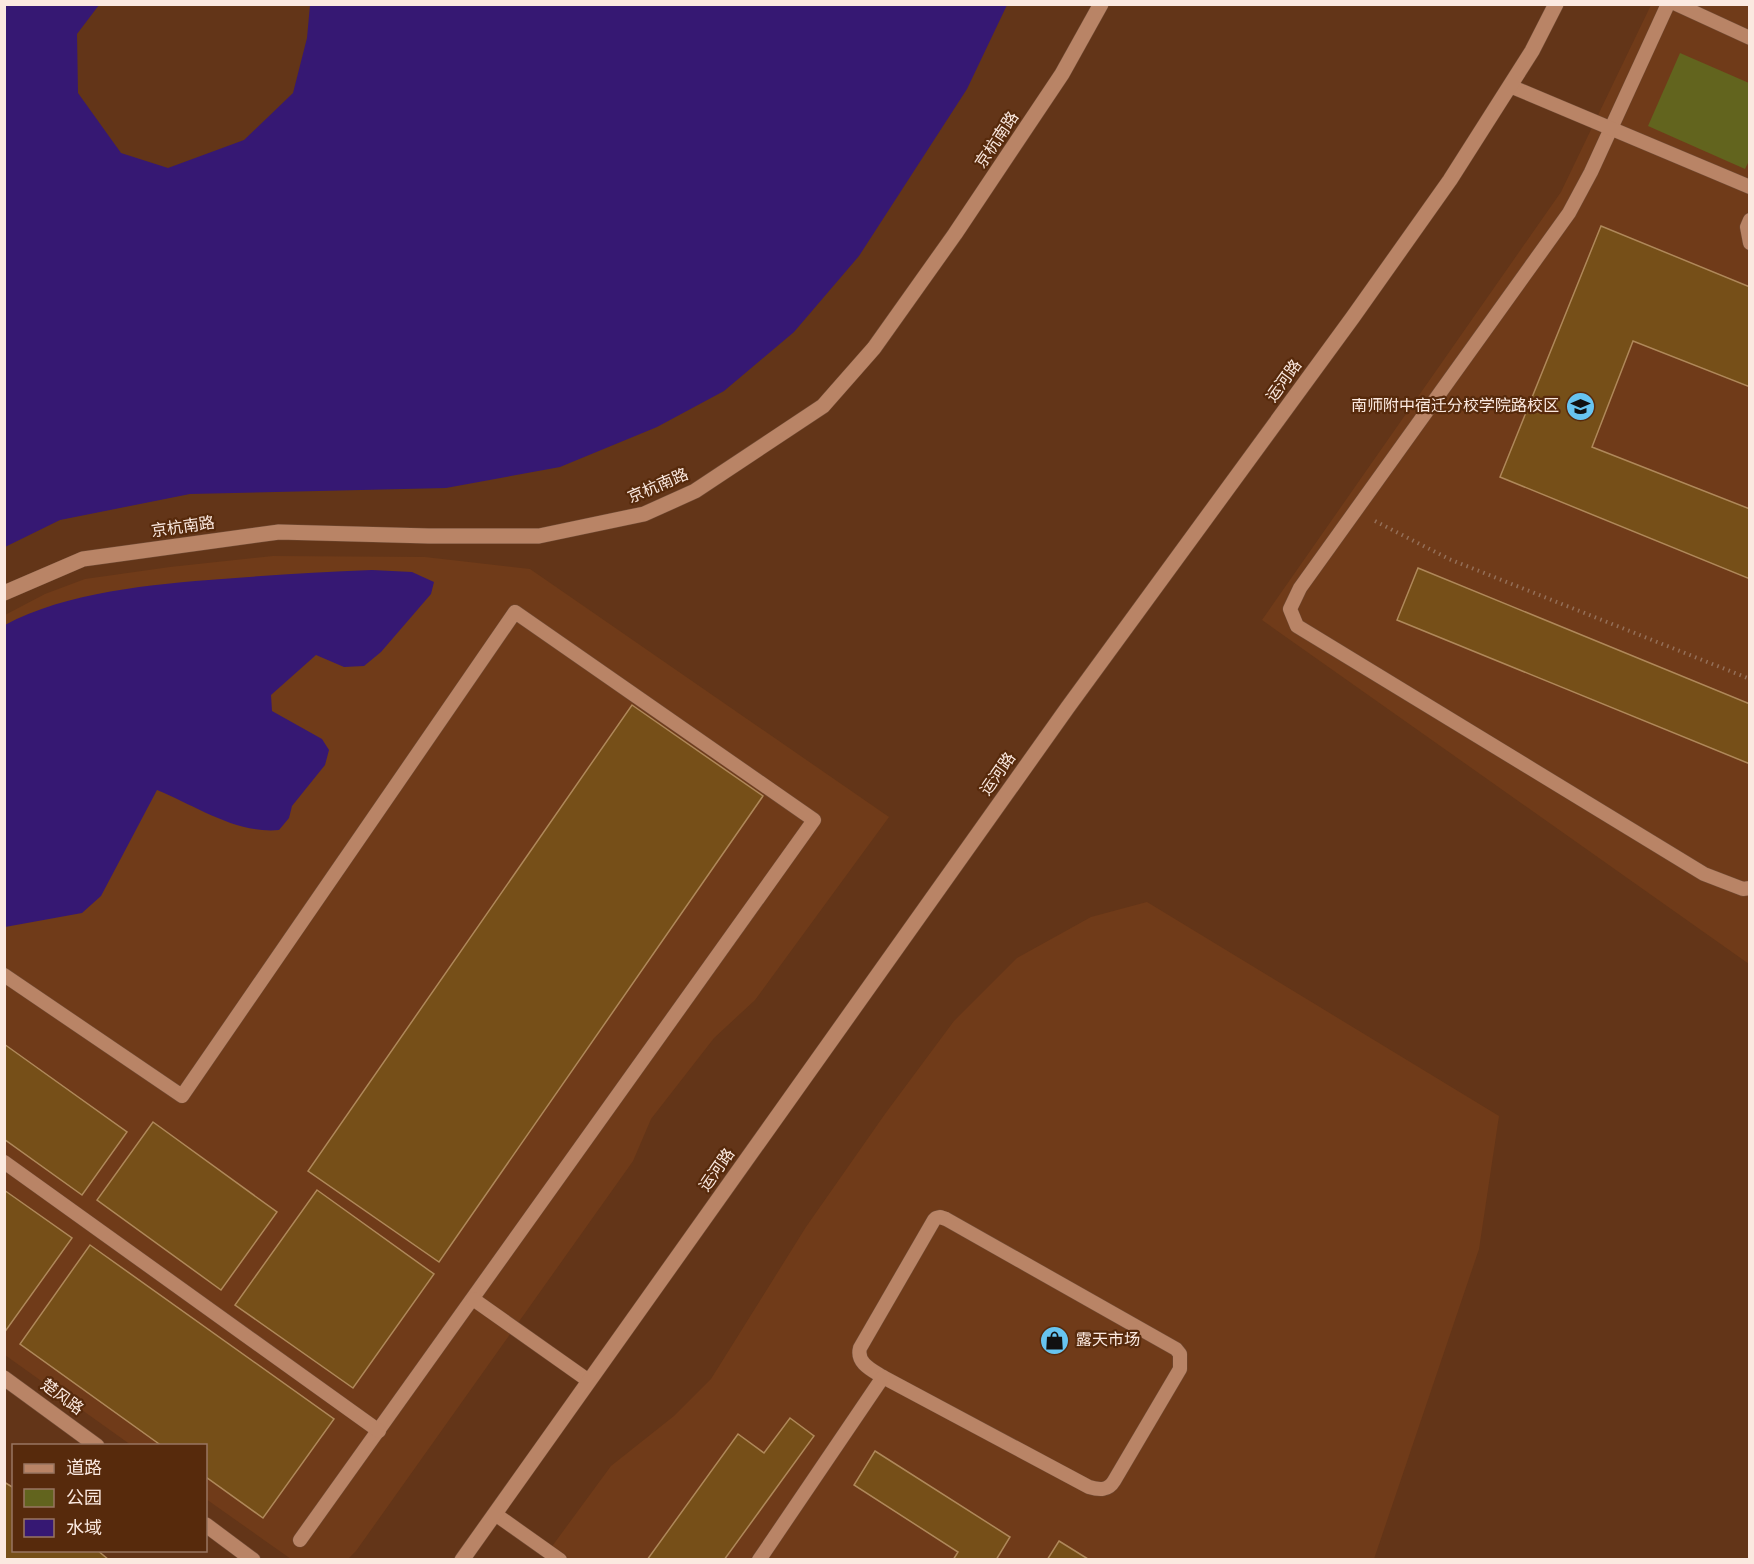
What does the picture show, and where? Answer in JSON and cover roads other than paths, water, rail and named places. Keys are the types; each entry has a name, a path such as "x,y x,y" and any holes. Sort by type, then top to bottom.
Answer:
{"street":[{"name":"京杭南路","path":"4,593 83,559 279,532 429,537 538,536 644,514 695,491 823,406 874,348 955,234 1062,74 1101,4"},
{"name":"运河路","path":"462,1560 1068,707 1450,180 1532,51 1556,4"},
{"name":"楚风路","path":"4,1378 95,1444"},
{"path":"207,1525 253,1560"}],"lane":[{"path":"1668,4 1591,172 1569,213 1300,588 1290,609 1297,626 1704,874 1743,889 1749,888"},
{"path":"1676,4 1749,38"},
{"path":"1510,86 1749,187"},
{"path":"1749,220 1747,227 1749,243"},
{"path":"4,975 182,1096 515,612 814,820 300,1540"},
{"path":"4,1162 379,1431"},
{"path":"940,1217 1176,1349 1180,1354 1180,1368 1114,1481 1108,1488 1102,1490 1089,1487 883,1377 863,1363 859,1354 860,1348 934,1220 940,1217"},
{"path":"473,1299 589,1381"},
{"path":"759,1560 883,1377"},
{"path":"495,1514 560,1560"}],"water":[{"path":"5,4 99,5 77,34 78,93 121,153 168,168 244,140 293,93 307,38 310,5 1007,5 967,89 859,256 794,332 724,391 657,427 560,467 446,488 190,494 60,520 5,547"},
{"path":"372,570 412,572 434,582 431,594 381,652 364,666 344,667 316,655 271,695 272,711 322,739 329,750 325,765 292,806 289,818 279,830 247,828 216,818 157,790 101,896 82,913 5,927 5,625 29,614 82,597 139,587"}],"place":[{"name":"南师附中宿迁分校学院路校区","path":"1580,406"},
{"name":"露天市场","path":"1055,1340"}]}
